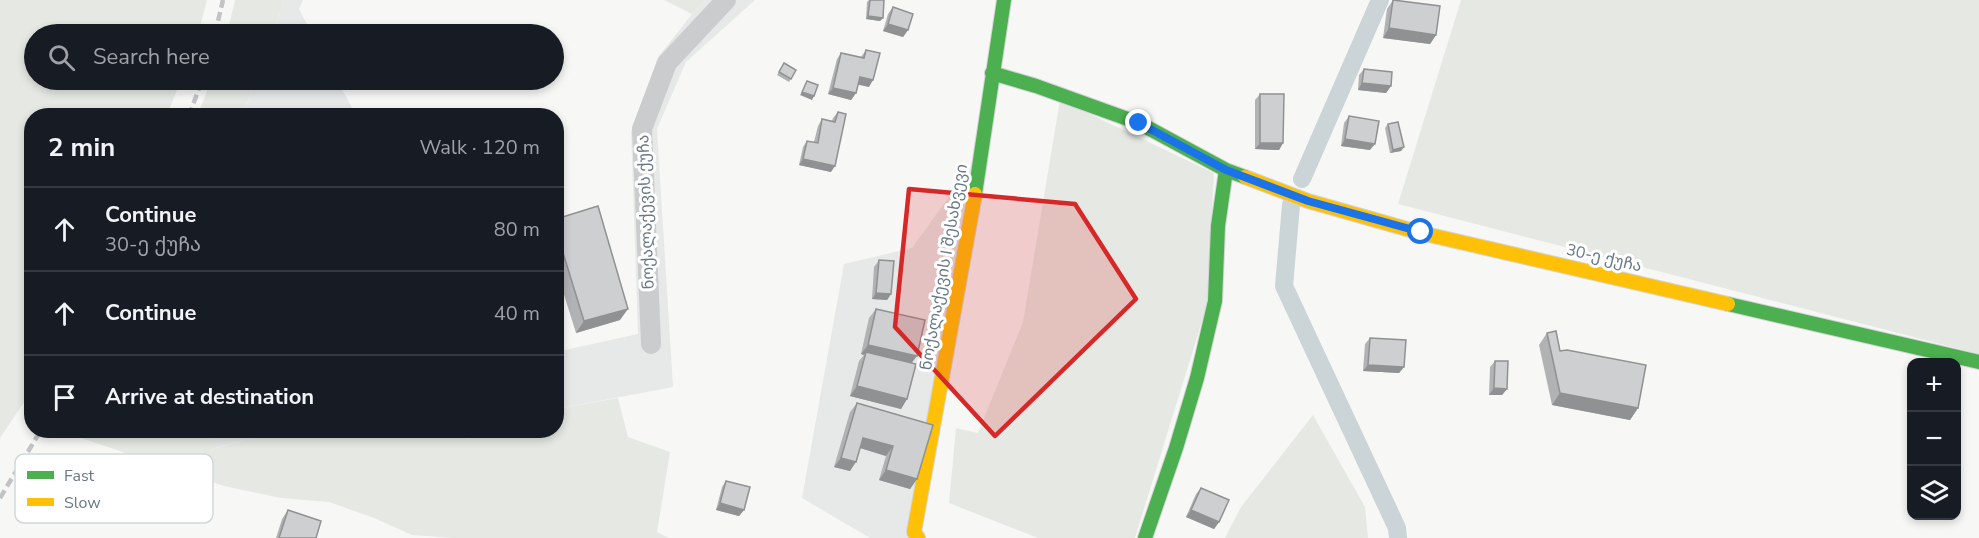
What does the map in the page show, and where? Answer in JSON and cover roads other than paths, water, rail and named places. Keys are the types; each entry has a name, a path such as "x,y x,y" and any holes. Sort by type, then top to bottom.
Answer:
{"street":[{"name":"ნოქალაქევის ქუჩა","path":"651,344 642,129 667,63 726,0"},
{"name":"ნოქალაქევის I შესახვევი","path":"918,538 914,532 973,210 1004,0"},
{"name":"30-ე ქუჩა","path":"992,73 1036,86 1139,123 1226,170 1308,201 1421,232 1979,362"},
{"path":"1146,538 1197,378 1215,301 1218,226 1226,170"}],"waterway":[{"path":"1302,179 1380,0"},
{"path":"1291,205 1284,286 1397,528 1398,538"}],"railway":[{"path":"217,24 223,0"},
{"path":"192,108 198,90"},
{"path":"27,454 36,438"},
{"path":"0,498 15,473"}]}
